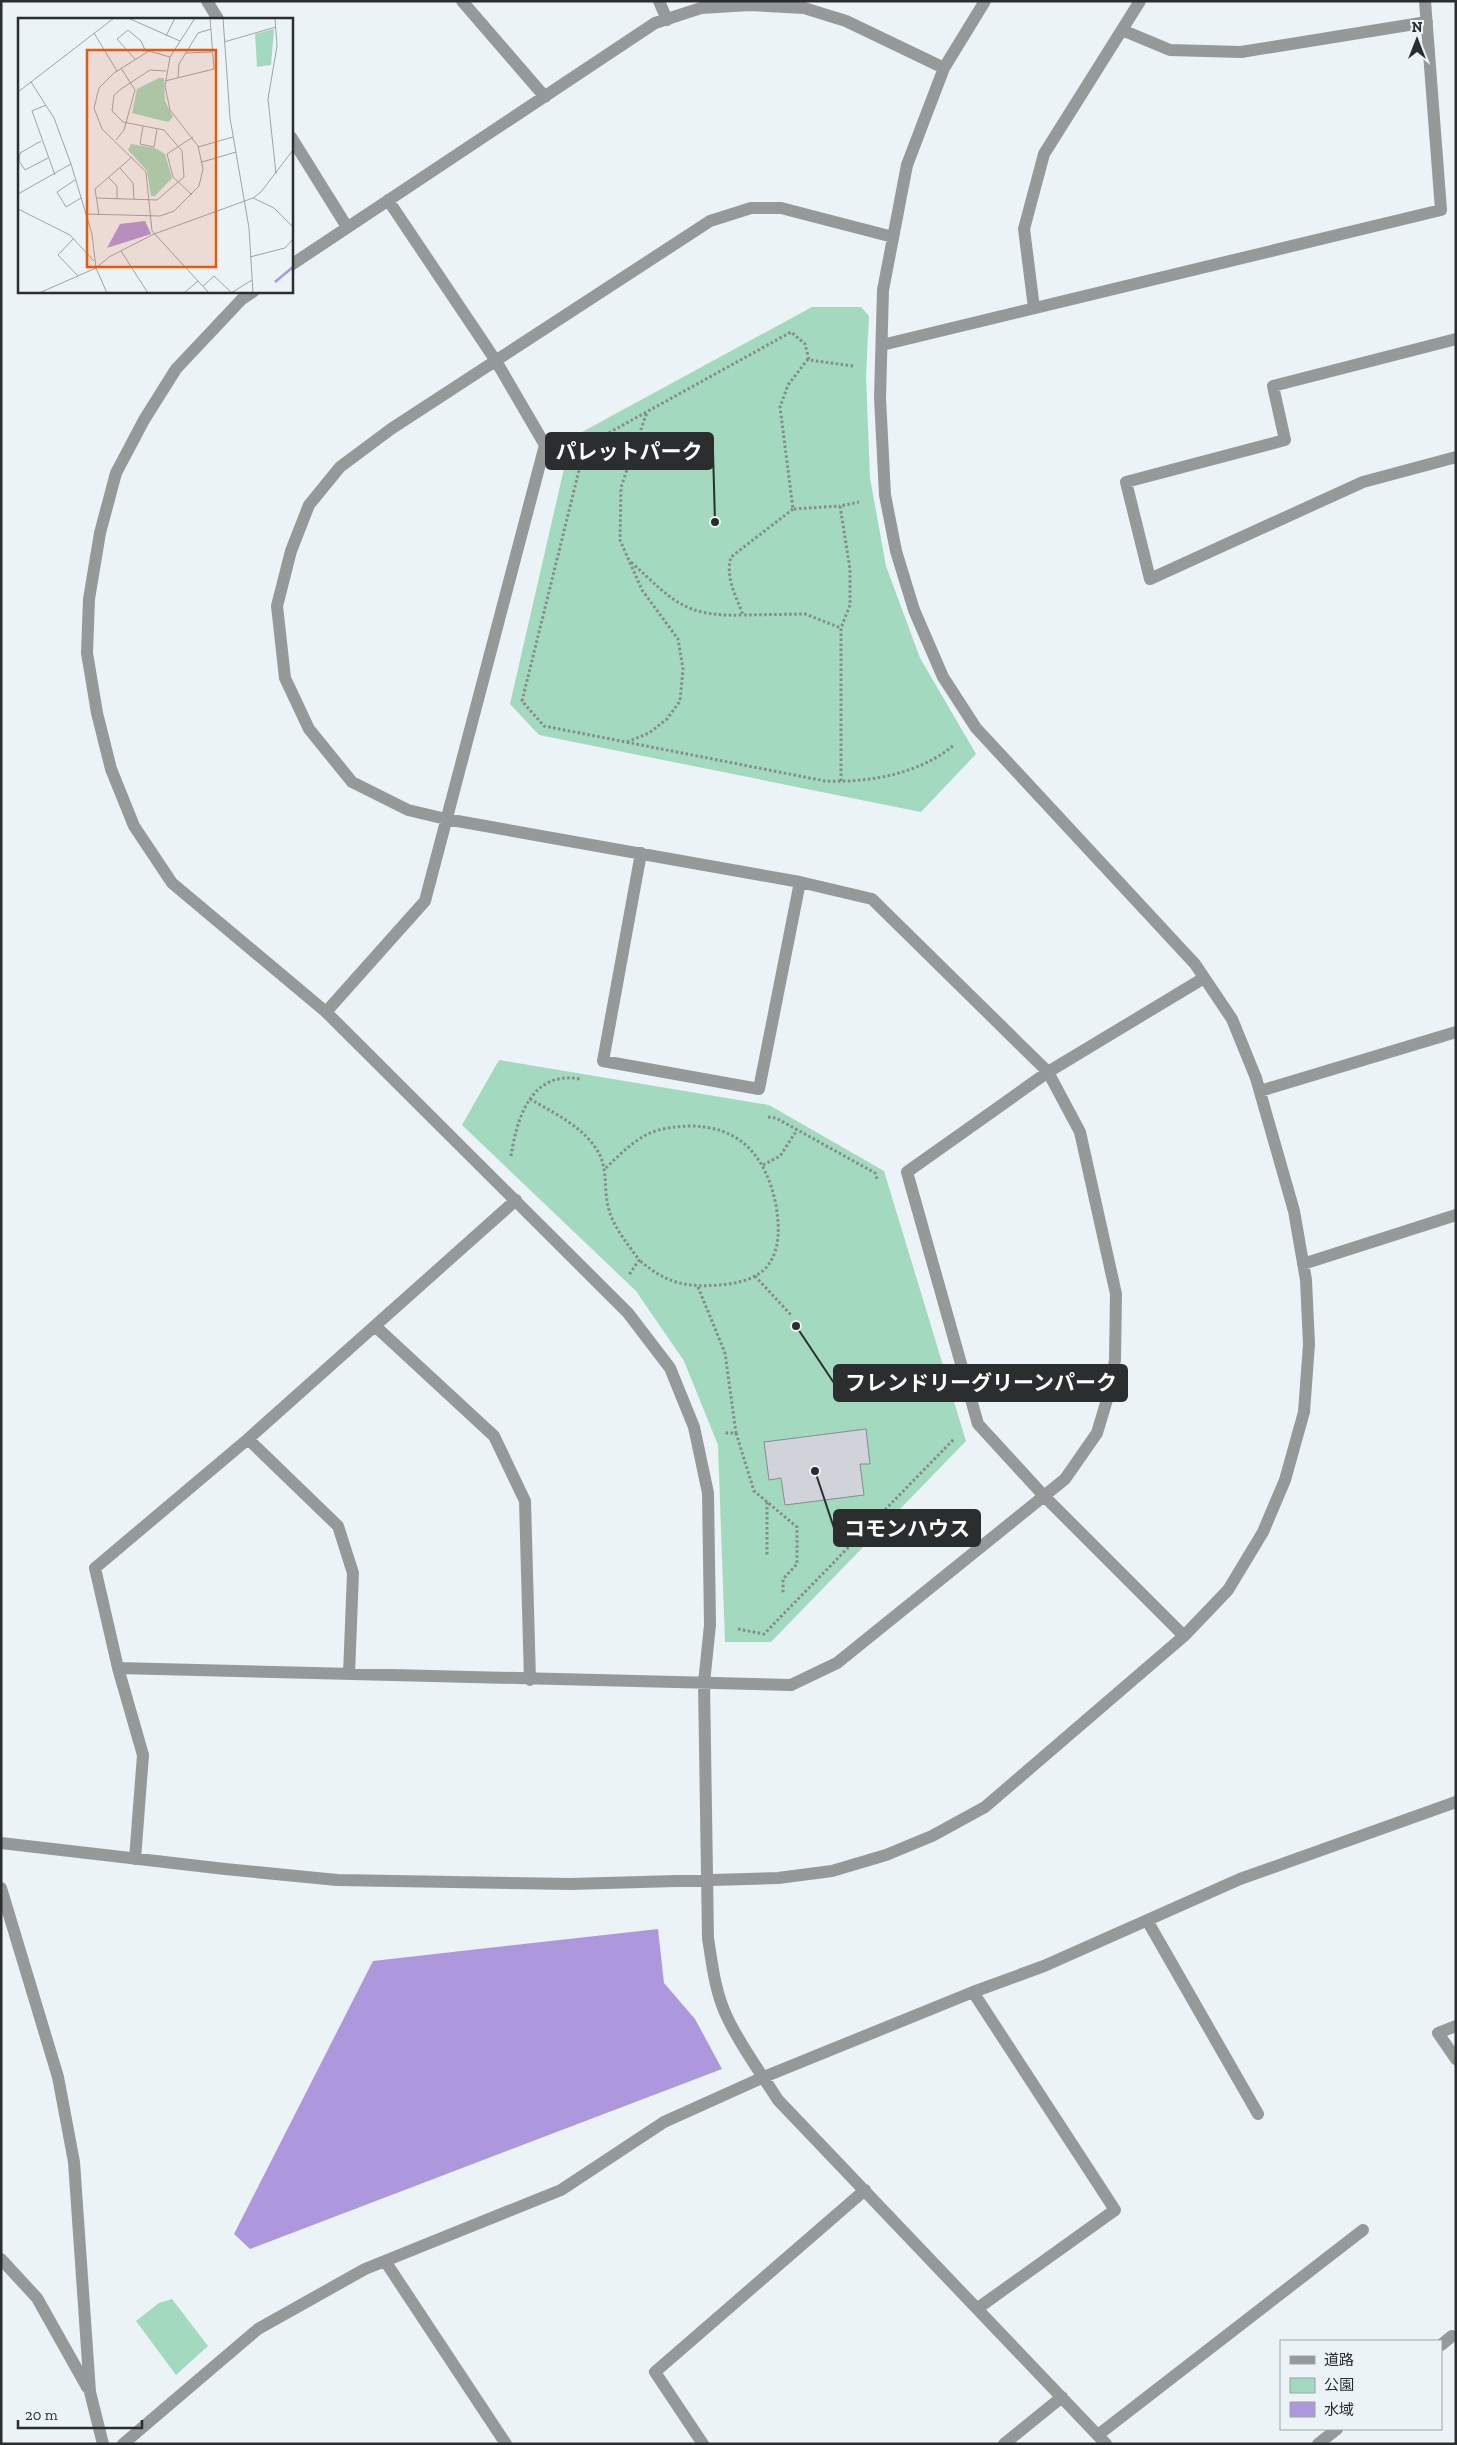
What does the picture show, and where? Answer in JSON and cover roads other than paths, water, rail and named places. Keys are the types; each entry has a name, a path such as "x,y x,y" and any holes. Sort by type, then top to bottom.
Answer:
{"street":[{"path":"207,1 217,18"},
{"path":"462,1 545,96"},
{"path":"659,1 667,20"},
{"path":"1,1843 337,1880 571,1884 778,1878 832,1871 886,1855 932,1836 986,1807 1184,1636 1228,1590 1263,1532 1285,1480 1304,1412 1309,1344 1303,1264 1294,1211 1260,1092 1232,1019 1204,978 1153,917 976,728 943,677 914,610 896,551 885,495 880,370 883,290 907,165 944,68 985,1"},
{"path":"1034,308 1024,229 1044,154 1140,1"},
{"path":"882,345 1441,210 1425,1"},
{"path":"292,264 656,24 701,8 750,5 804,8 846,21 944,68"},
{"path":"1122,30 1170,50 1241,52 1427,22"},
{"path":"292,139 347,227"},
{"path":"326,1012 425,901 545,445 496,361 388,200"},
{"path":"118,1668 530,1680 791,1685 837,1663 1065,1479 1097,1433 1109,1393 1115,1360 1116,1294 1080,1132 1048,1072 872,898 800,882 446,819 408,810 352,782 309,729 285,678 277,606 291,551 309,505 340,467 391,429 710,221 752,208 781,208 893,237"},
{"path":"252,292 242,299 176,369 144,420 116,473 100,533 89,599 87,653 97,712 111,769 134,826 172,883 326,1012 628,1313 670,1368 695,1433 708,1493 710,1625 704,1683 708,1938 714,1977 726,2016 740,2041 778,2100 1102,2439 1363,2230"},
{"path":"1456,339 1273,386 1285,440 1126,482 1150,579 1363,482 1456,458"},
{"path":"641,853 603,1061 759,1089 800,882"},
{"path":"1184,1636 1044,1496 978,1424 908,1172 1048,1072 1204,978"},
{"path":"1260,1092 1456,1032"},
{"path":"135,1859 143,1755 118,1668 95,1568 248,1439 376,1326 511,1196"},
{"path":"1303,1264 1456,1215"},
{"path":"376,1326 494,1436 525,1501 530,1680"},
{"path":"248,1439 338,1526 353,1573 348,1674"},
{"path":"123,2444 258,2329 365,2269 561,2190 664,2122 764,2077 973,1992 1044,1966 1148,1922 1240,1879 1456,1802"},
{"path":"1,1888 58,2077 74,2162 90,2392 103,2444"},
{"path":"1148,1922 1258,2114"},
{"path":"973,1992 1114,2210 978,2308"},
{"path":"1456,2026 1438,2033 1456,2059"},
{"path":"703,2444 656,2372 865,2190"},
{"path":"1,2259 37,2298 90,2392"},
{"path":"385,2261 506,2444"},
{"path":"1442,2344 1452,2336"},
{"path":"1004,2444 1062,2397"},
{"path":"1318,2444 1336,2430"}],"water":[{"path":"658,1929 664,1983 695,2019 722,2069 250,2249 234,2234 373,1961"}],"place":[{"name":"パレットパーク","path":"715,522"},
{"name":"フレンドリーグリーンパーク","path":"796,1326"},
{"name":"コモンハウス","path":"815,1471"}]}
